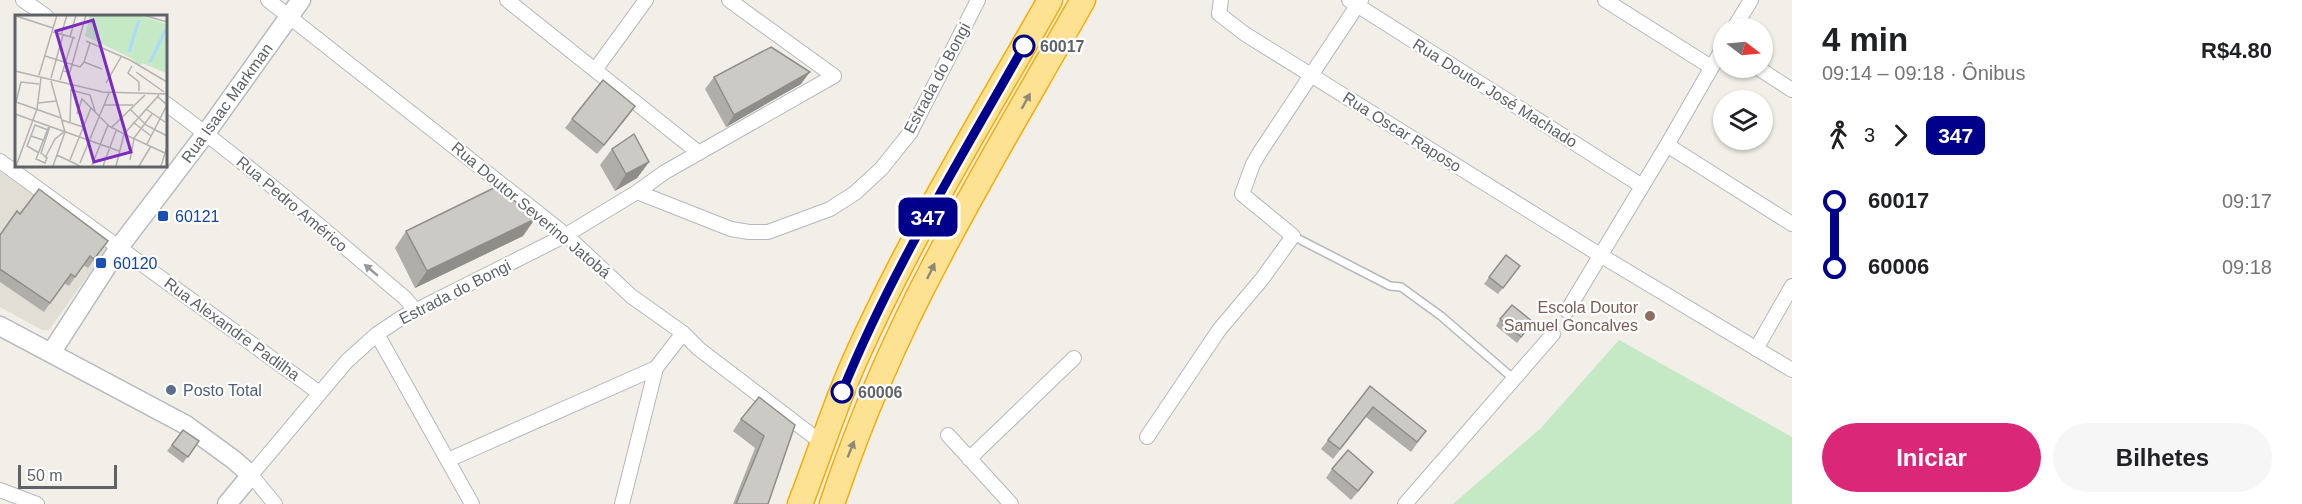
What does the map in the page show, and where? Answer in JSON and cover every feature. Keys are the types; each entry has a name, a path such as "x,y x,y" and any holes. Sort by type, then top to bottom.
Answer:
{"highway":[{"path":"800,504 855,360 909,249 1050,0"},
{"path":"832,504 849,454 892,351 936,262 1083,0"}],"street":[{"path":"23,0 45,15"},
{"name":"Rua Doutor Severino Jatobá","path":"268,0 566,235 631,296 683,333 699,349 822,443"},
{"name":"Rua Isaac Markman","path":"51,353 120,246 206,133 301,0"},
{"path":"507,0 699,153"},
{"path":"595,70 646,0"},
{"name":"Estrada do Bongi","path":"227,504 318,392 377,334 414,309 566,235 637,192 665,172 834,76 729,0"},
{"name":"Estrada do Bongi","path":"637,192 731,229 749,232 768,232 830,209 855,193 881,169 910,133 978,0"},
{"name":"Rua Oscar Raposo","path":"1221,0 1219,14 1225,20 1600,255 1792,370"},
{"path":"1605,0 1711,66"},
{"path":"1740,18 1751,0"},
{"path":"1147,437 1219,330 1262,279 1293,236 1242,194 1253,164 1356,2"},
{"name":"Rua Doutor José Machado","path":"1356,2 1642,186"},
{"path":"1567,311 1667,145 1713,63"},
{"path":"1773,78 1792,90"},
{"name":"Rua Pedro Américo","path":"166,104 206,133 326,231 405,298 414,309"},
{"path":"1667,145 1792,224"},
{"name":"Rua Alexandre Padilha","path":"0,161 318,392"},
{"path":"1756,349 1792,286"},
{"path":"0,326 186,425 234,459 275,504"},
{"path":"622,504 656,368 683,333"},
{"path":"377,334 472,504"},
{"path":"1405,504 1553,334"},
{"path":"969,459 1074,358"},
{"path":"448,460 656,368"},
{"path":"948,435 1011,504"},
{"path":"0,490 37,504"}],"lane":[{"path":"1293,236 1390,286 1401,287 1440,316 1515,380"}],"shaded area":[{"path":"0,172 108,247 49,330 42,330 0,307"}],"green space":[{"path":"1619,340 1792,437 1792,504 1453,504 1541,428"}],"building":[{"path":"771,47 810,72 734,115 714,77"},
{"path":"603,80 635,106 604,145 572,119"},
{"path":"634,134 649,162 626,174 612,149"},
{"path":"498,186 535,219 427,271 406,231"},
{"path":"39,189 108,241 94,259 90,256 75,277 71,274 50,303 0,269 0,235 17,211 20,214"},
{"path":"1506,255 1520,266 1503,288 1489,277"},
{"path":"1512,305 1533,322 1521,337 1500,319"},
{"path":"1370,386 1426,431 1417,442 1373,407 1340,449 1328,440"},
{"path":"759,397 795,425 768,504 736,504 764,436 741,419"},
{"path":"183,430 199,441 188,457 172,445"},
{"path":"1348,450 1373,472 1358,491 1332,469"}],"bus line":[{"name":"347","path":"842,392 855,360 909,249 1024,46"}],"place":[{"name":"60017","path":"1024,46"},
{"name":"60121","path":"163,216"},
{"name":"60120","path":"101,263"},
{"name":"Escola Doutor Samuel Goncalves","path":"1650,316"},
{"name":"Posto Total","path":"171,390"},
{"name":"60006","path":"842,392"}]}
